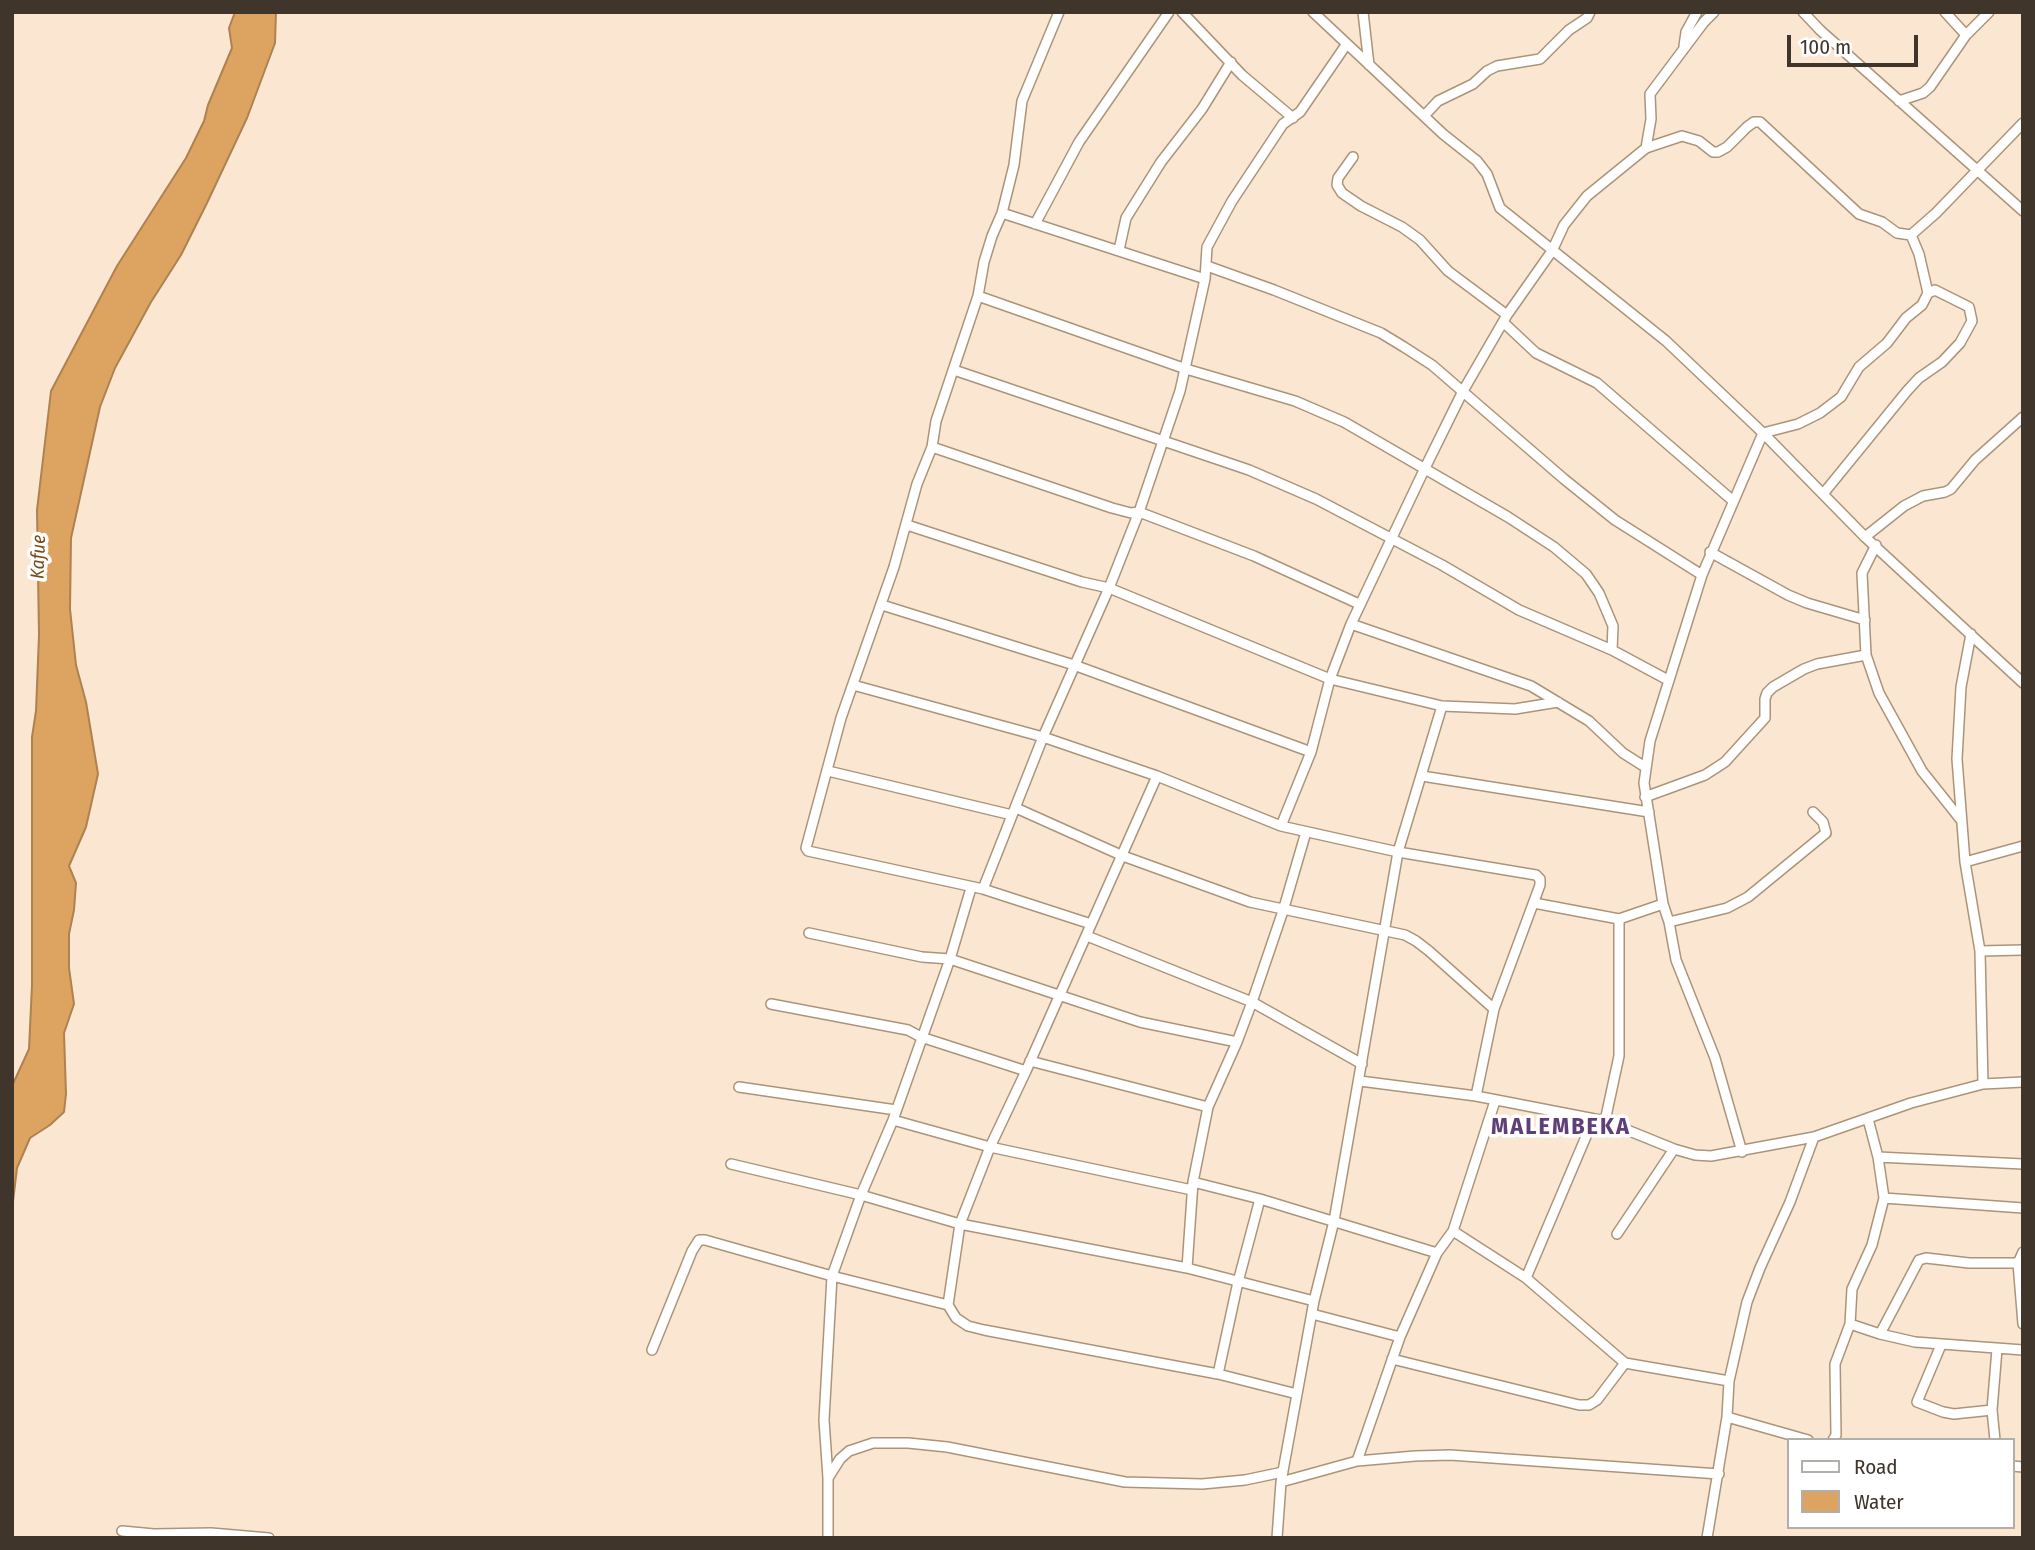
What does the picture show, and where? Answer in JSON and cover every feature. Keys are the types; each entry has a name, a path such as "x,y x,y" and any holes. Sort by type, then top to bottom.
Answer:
{"street":[{"path":"1059,12 1022,101 1014,165 1002,213 984,262 978,296 936,421 932,447 907,525 841,718 806,842 808,851 983,889 1091,924"},
{"path":"1035,224 1079,142 1169,12"},
{"path":"1182,12 1230,62 1293,118"},
{"path":"1313,12 1424,116 1477,161 1487,174 1500,208 1666,341 1763,433 1865,537 2023,683"},
{"path":"1363,12 1368,65"},
{"path":"1424,116 1438,101 1473,84 1487,71 1511,62 1540,58 1569,30 1587,18 1590,12"},
{"path":"1683,50 1686,32 1697,12"},
{"path":"1646,148 1651,119 1650,94 1714,12"},
{"path":"1803,12 2023,211"},
{"path":"1945,12 1966,35"},
{"path":"1899,101 1923,93 1966,35 1989,12"},
{"path":"983,889 1043,737 1109,588 1139,512 1186,369 1205,279 1207,247 1232,201 1283,124 1300,112 1346,45"},
{"path":"1119,250 1126,218 1161,162 1202,109 1230,62"},
{"path":"1281,826 1311,752 1330,679 1359,604 1425,468 1463,391 1505,319 1552,251 1564,225 1587,196 1646,148 1682,136 1699,141 1713,152 1718,152 1754,122 1760,122 1859,214 1882,222 1897,233 1911,235 1936,214 2023,123"},
{"path":"1353,158 1338,178 1337,185 1342,193 1420,240 1448,271 1505,319 1536,353 1597,383 1732,500"},
{"path":"1002,213 1205,279"},
{"path":"1763,433 1798,424 1820,413 1841,397 1859,367 1887,344 1906,318 1922,305 1928,293 1919,254 1911,235"},
{"path":"1207,266 1381,333 1432,365 1615,520 1702,575"},
{"path":"1823,494 1907,391 1960,343 1972,321 1969,307 1939,291 1928,293"},
{"path":"978,296 1186,369 1295,401 1344,422 1554,547 1586,574 1599,593 1613,626 1612,650"},
{"path":"954,370 1249,470 1316,499 1519,610 1612,650 1668,680"},
{"path":"1865,537 1904,506 1923,496 1951,489 1975,460 2023,417"},
{"path":"1742,1152 1715,1058 1676,960 1663,904 1645,797 1650,741 1702,575 1763,433"},
{"path":"932,447 1112,508 1131,513 1139,512 1254,556 1359,604"},
{"path":"907,525 1082,582 1109,588 1330,679 1442,706 1515,709 1558,702"},
{"path":"1876,545 1862,573 1866,655 1879,693 1922,772 1963,821"},
{"path":"1710,552 1807,603 1866,620"},
{"path":"881,605 1074,665 1311,752"},
{"path":"1351,624 1531,686 1589,721 1623,753 1646,767"},
{"path":"1971,634 1961,687 1957,759 1965,862 1980,951 1983,1084"},
{"path":"1645,797 1705,775 1725,762 1765,718 1765,699 1773,687 1817,664 1866,655"},
{"path":"853,685 1043,737 1157,776 1281,826 1398,852 1536,874 1540,885 1494,1009 1476,1096"},
{"path":"1277,1538 1282,1477 1314,1301 1334,1221 1360,1081 1398,852 1442,706"},
{"path":"828,771 1014,812 1123,856 1250,902 1405,935 1416,941 1494,1009"},
{"path":"1157,776 990,1147 960,1224 948,1305 956,1318 968,1326 1218,1374 1297,1395"},
{"path":"1422,776 1649,812"},
{"path":"1669,922 1727,908 1748,897 1826,833 1823,822 1813,812"},
{"path":"1186,1268 1192,1186 1208,1107 1252,1002 1306,832"},
{"path":"1965,862 2023,846"},
{"path":"828,1538 824,1420 832,1276 861,1195 893,1120 950,959 971,888"},
{"path":"1534,904 1619,919 1663,904"},
{"path":"1605,1121 1619,1056 1619,919"},
{"path":"809,933 922,957 950,959 1163,1028 1237,1042"},
{"path":"1087,936 1252,1002 1362,1064"},
{"path":"1980,951 2023,950"},
{"path":"771,1004 895,1026 1026,1071"},
{"path":"1030,1061 1208,1107"},
{"path":"1360,1081 1476,1096 1605,1121 1674,1149 1711,1156 1814,1137 1911,1103 1983,1084 2023,1082"},
{"path":"739,1087 895,1110"},
{"path":"1357,1461 1400,1336 1437,1254 1453,1231 1495,1101"},
{"path":"1834,1438 1835,1364 1850,1324 1852,1289 1872,1245 1884,1198 1878,1157 1868,1119"},
{"path":"893,1120 990,1147 1260,1199 1437,1254"},
{"path":"1526,1278 1593,1120"},
{"path":"1707,1538 1727,1417 1729,1381 1747,1303 1814,1137"},
{"path":"1617,1234 1674,1149"},
{"path":"1878,1157 2023,1164"},
{"path":"731,1164 861,1195 960,1224 1186,1268 1314,1301"},
{"path":"1884,1198 2023,1208"},
{"path":"1218,1374 1260,1199"},
{"path":"1453,1231 1526,1278 1625,1363 1729,1381"},
{"path":"652,1350 692,1251 699,1240 948,1305"},
{"path":"2023,1252 2023,1324"},
{"path":"1880,1334 1919,1260 1926,1258 1979,1263 2021,1259"},
{"path":"1312,1314 1400,1336"},
{"path":"1850,1324 1880,1334 1941,1345 2023,1350"},
{"path":"1941,1345 1917,1402 1954,1414 1992,1410"},
{"path":"1996,1438 1992,1410 1997,1349"},
{"path":"1392,1359 1579,1405 1589,1405 1597,1400 1625,1363"},
{"path":"1727,1417 1801,1438"},
{"path":"828,1478 840,1459 849,1451 873,1443 947,1447 1125,1482 1202,1484 1282,1477 1357,1461 1450,1455 1719,1474"},
{"path":"122,1531 153,1534 211,1532 269,1538"}],"water":[{"name":"Kafue","path":"235,12 276,12 275,43 247,118 207,203 181,255 151,302 115,368 100,407 71,538 70,609 76,665 86,702 98,774 86,827 69,866 76,883 69,934 69,968 74,1004 64,1033 64,1112 30,1138 17,1168 12,1210 12,1086 29,1049 32,985 32,737 36,711 39,635 37,510 51,391 117,266 186,158 204,121 232,48 229,28"}],"district":[{"name":"MALEMBEKA","path":"1561,1127"}]}
